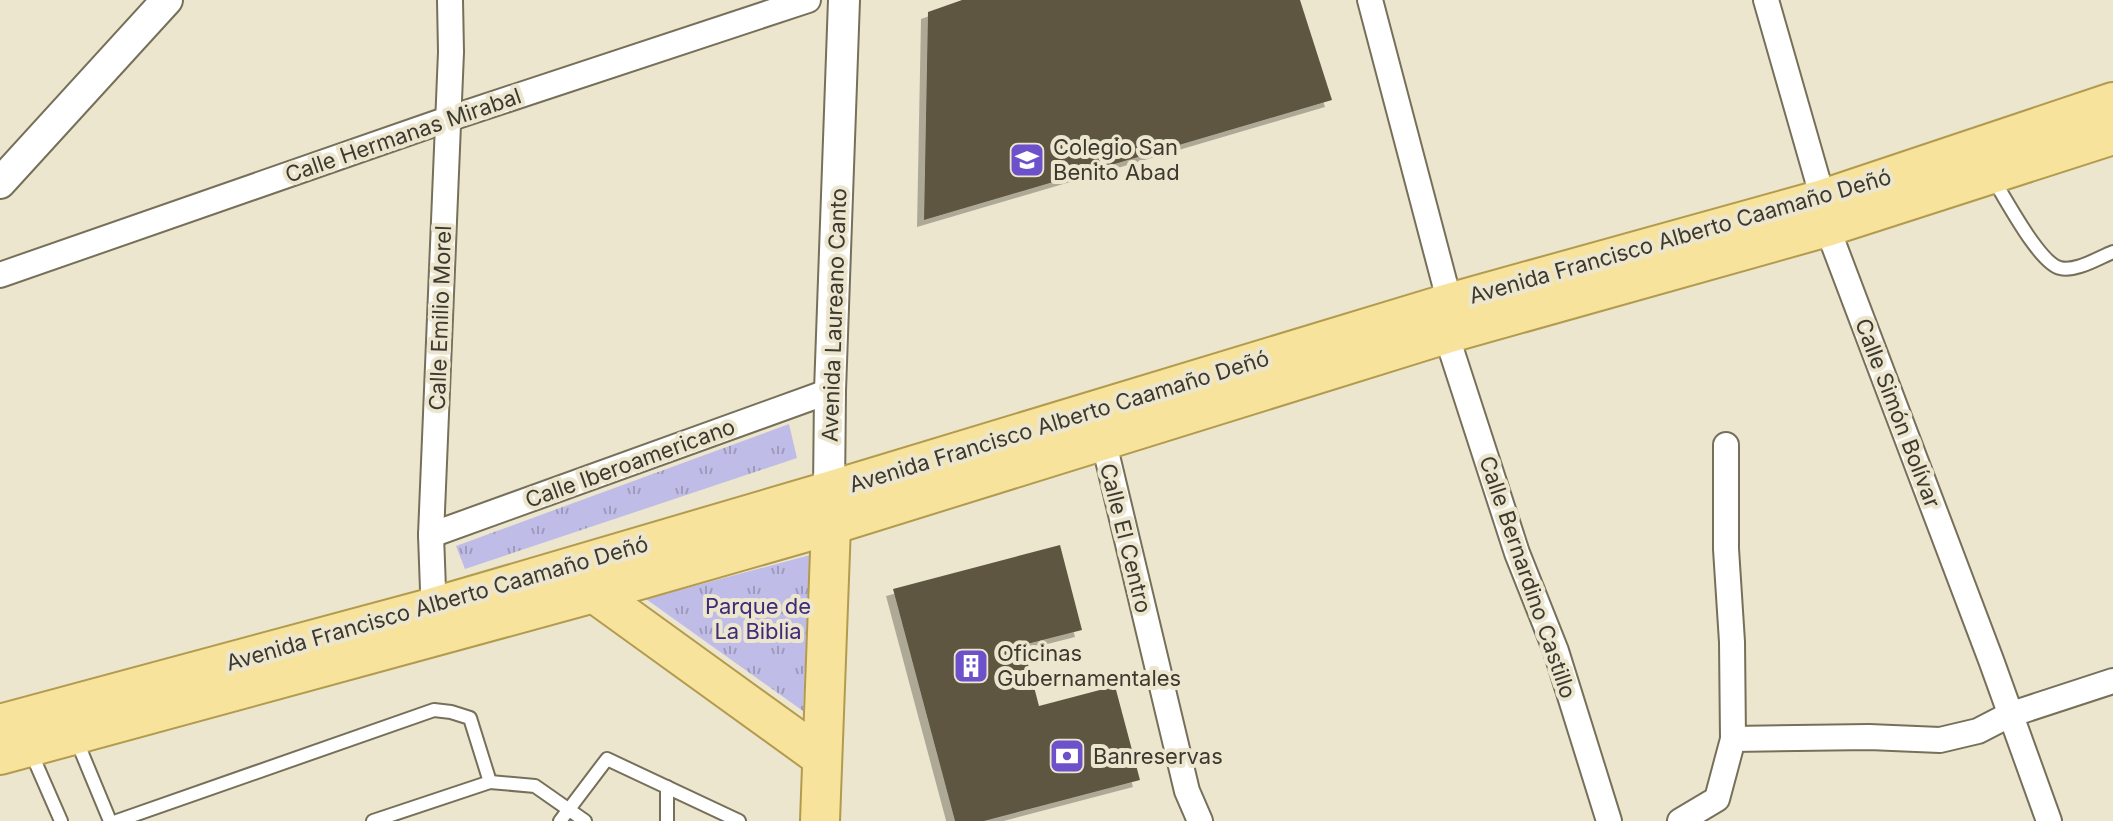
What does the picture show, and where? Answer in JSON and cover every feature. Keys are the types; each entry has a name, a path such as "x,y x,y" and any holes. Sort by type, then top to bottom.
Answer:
{"main road":[{"name":"Avenida Francisco Alberto Caamaño Deñó","path":"1825,213 2113,102"},
{"name":"Avenida Francisco Alberto Caamaño Deñó","path":"9,742 830,508 1825,213 1990,174 2113,135"},
{"name":"Avenida Francisco Alberto Caamaño Deñó","path":"9,742 75,737 434,622 594,593 830,508 1103,439 1451,322"},
{"name":"Avenida Laureano Canto","path":"820,821 830,508"},
{"path":"594,593 821,757"}],"street":[{"path":"0,183 167,0"},
{"name":"Calle Emilio Morel","path":"434,622 431,535 451,52 450,0"},
{"name":"Calle Hermanas Mirabal","path":"0,275 448,119 808,0"},
{"name":"Avenida Laureano Canto","path":"830,508 830,391 844,0"},
{"name":"Calle Bernardino Castillo","path":"1370,0 1451,322 1517,553 1556,651 1609,821"},
{"name":"Calle Simón Bolívar","path":"1766,0 1825,213 2049,821"},
{"name":"Calle Iberoamericano","path":"431,535 830,391"},
{"name":"Calle El Centro","path":"1103,439 1187,791 1200,821"},
{"path":"1680,821 1717,799 1733,739 1732,642 1726,549 1726,445"},
{"path":"1733,739 1869,737 1940,740 1978,731 2009,715 2113,681"}],"lane":[{"path":"1990,174 2044,259 2060,268 2078,266 2113,252"},
{"path":"117,821 434,710 470,718 490,782"},
{"path":"75,737 110,821"},
{"path":"9,742 61,821"},
{"path":"560,821 607,759 739,821"},
{"path":"373,821 490,782 535,786 585,821"},
{"path":"667,787 667,821"}],"green space":[{"path":"789,424 797,458 465,569 456,546"},
{"name":"Parque de La Biblia","path":"810,555 803,711 646,599"}],"building":[{"name":"Colegio San Benito Abad","path":"962,0 1300,0 1332,100 924,220 928,12"},
{"name":"Oficinas Gubernamentales","path":"1060,545 1082,630 1023,645 1039,706 1115,686 1140,780 984,821 955,821 893,589"}],"place":[{"name":"Colegio San Benito Abad","path":"1027,160"},
{"name":"Oficinas Gubernamentales","path":"971,666"},
{"name":"Banreservas","path":"1067,756"}]}
